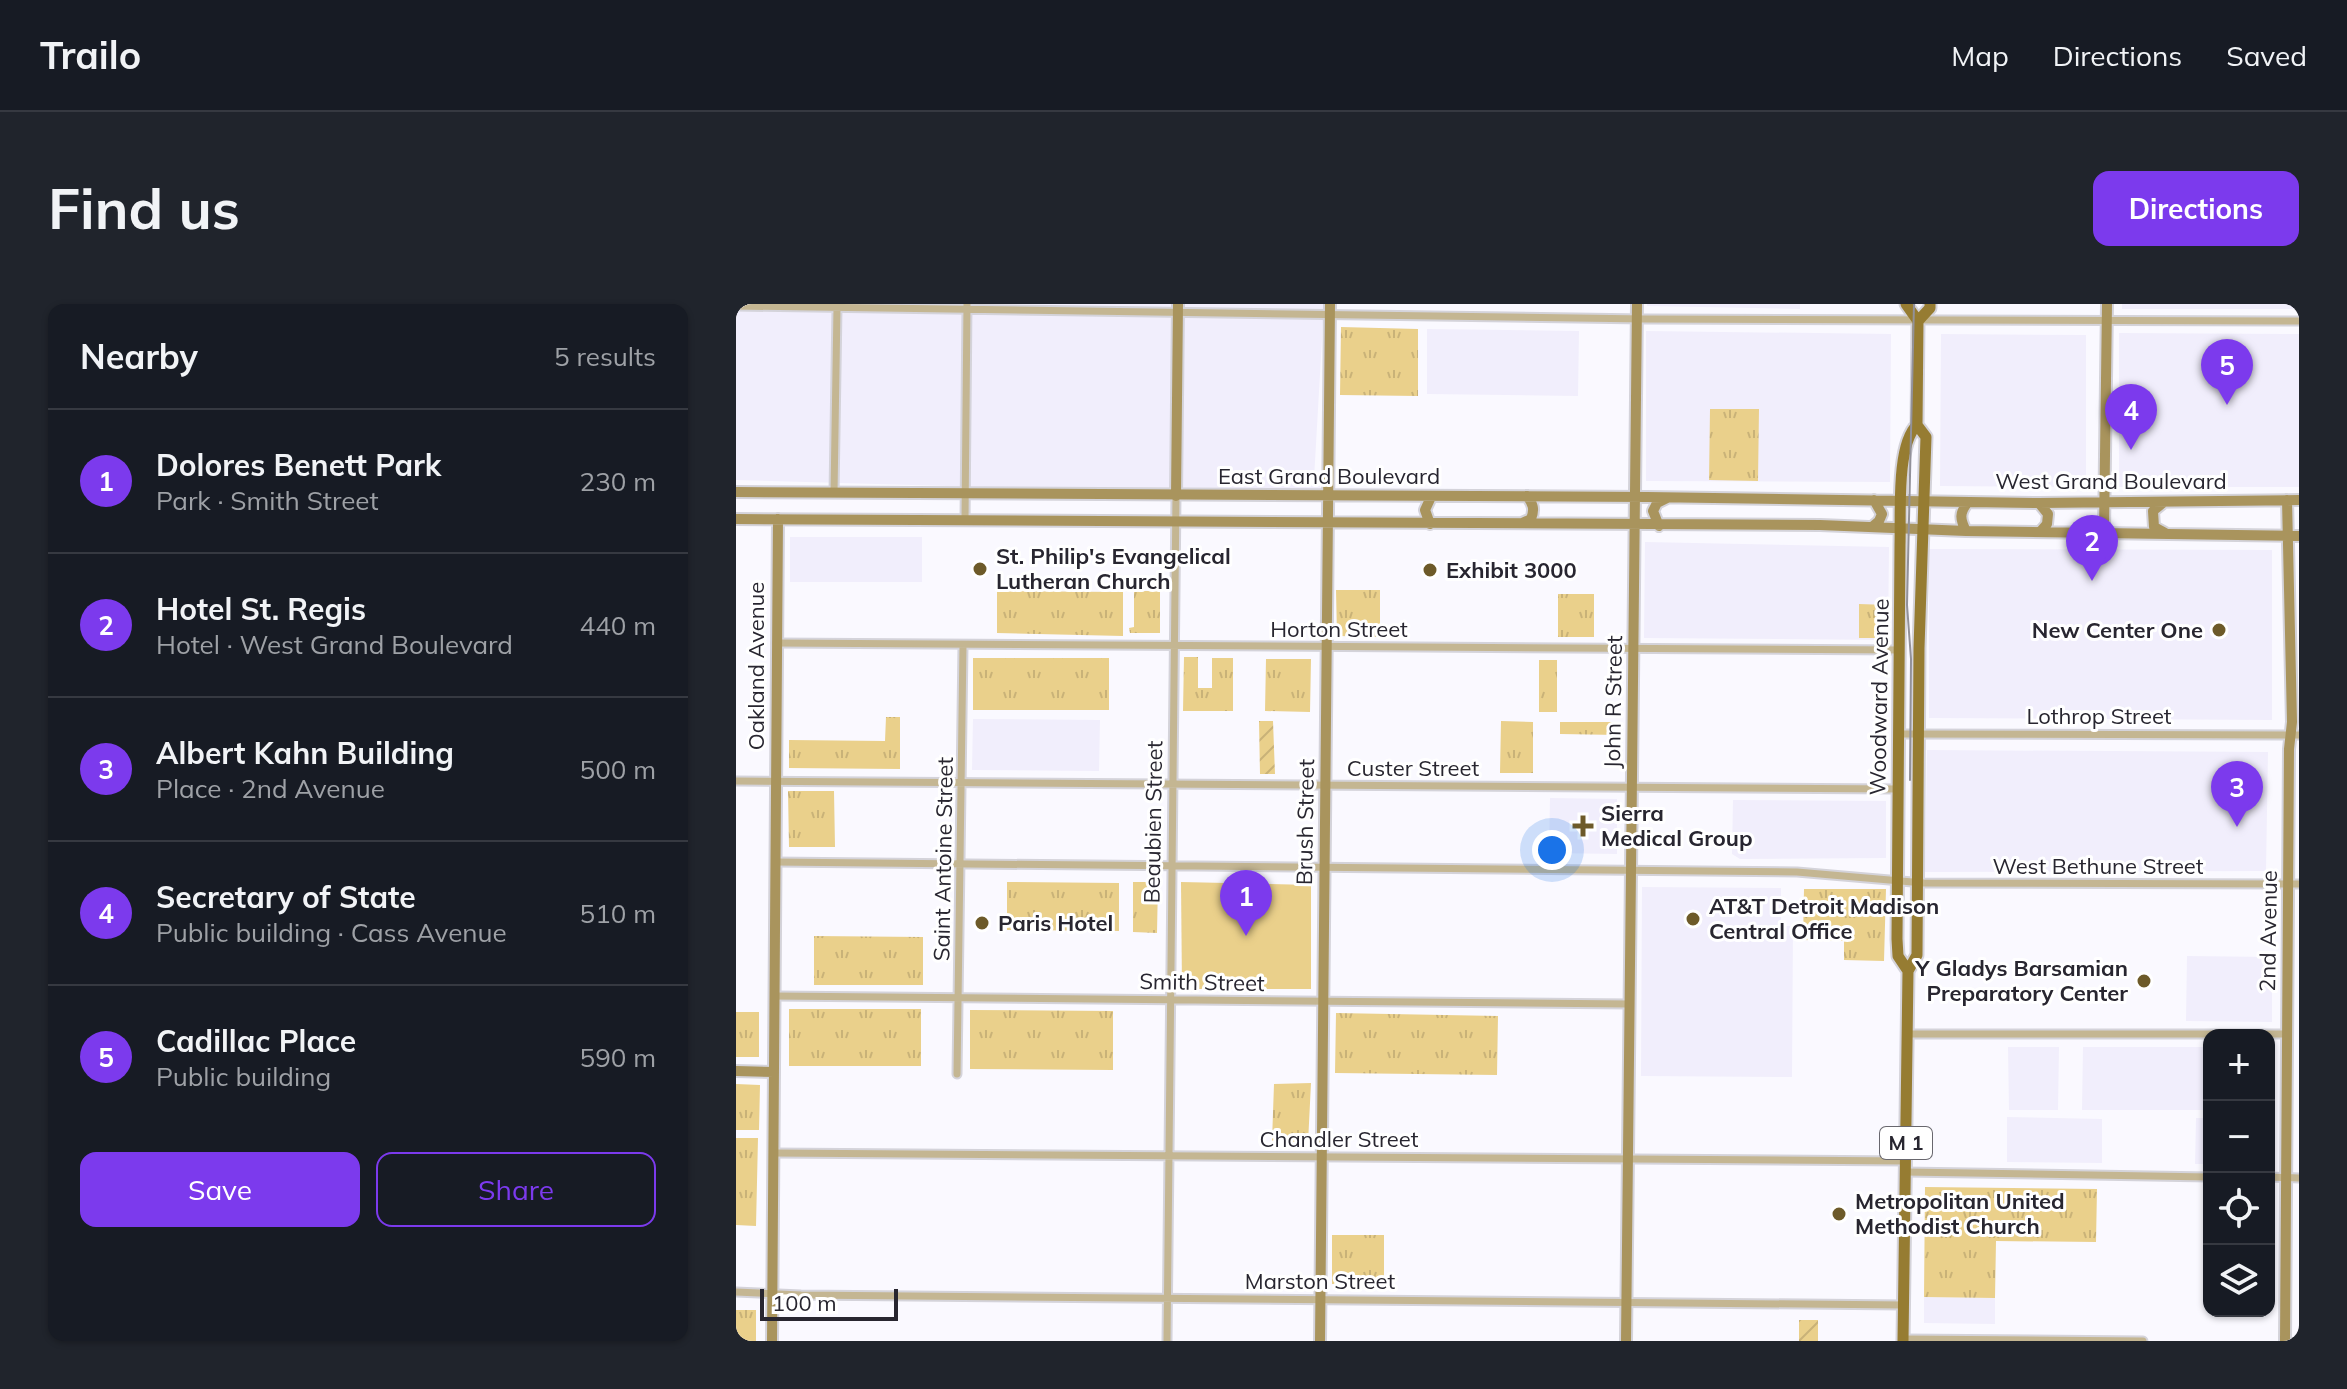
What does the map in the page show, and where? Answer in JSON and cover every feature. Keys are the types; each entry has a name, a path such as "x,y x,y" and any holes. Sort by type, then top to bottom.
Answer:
{"main road":[{"path":"1906,304 1918,321 1930,304"},
{"name":"Woodward Avenue","path":"1903,1340 1908,971 1917,955 1921,530 1926,437 1917,425 1918,321"},
{"name":"Woodward Avenue","path":"1908,971 1898,956 1900,529 1907,437 1917,425"}],"street":[{"name":"John R Street","path":"1626,1341 1637,304"},
{"path":"2104,532 2107,304"},
{"path":"736,306 1330,309 1637,318 1918,321 2299,321"},
{"path":"965,521 967,307"},
{"path":"834,493 837,308"},
{"name":"Beaubien Street","path":"1167,1341 1178,308"},
{"name":"Brush Street","path":"1320,1341 1330,309"},
{"name":"East Grand Boulevard","path":"736,492 1922,501"},
{"path":"1516,524 1527,522 1534,513 1527,496"},
{"path":"1430,524 1425,510 1431,497"},
{"path":"1659,526 1653,511 1657,503 1668,498"},
{"path":"1872,527 1882,514 1874,500"},
{"name":"West Grand Boulevard","path":"1922,501 2105,503 2293,500"},
{"name":"2nd Avenue","path":"2285,1341 2287,1034 2294,884 2293,500"},
{"path":"2166,501 2153,511 2152,521 2158,530 2167,533"},
{"path":"1966,531 1960,519 1968,502"},
{"path":"2039,503 2048,514 2047,524 2040,532"},
{"path":"736,519 1872,527 1966,531 2295,534"},
{"name":"Oakland Avenue","path":"772,1341 778,519"},
{"name":"Horton Street","path":"776,643 1900,650"},
{"name":"Saint Antoine Street","path":"957,1074 963,645"},
{"name":"Lothrop Street","path":"1899,734 2295,735"},
{"name":"Custer Street","path":"736,781 1898,789"},
{"name":"West Bethune Street","path":"775,862 1797,872 1917,882 2294,884"},
{"name":"Smith Street","path":"774,996 1629,1004"},
{"path":"1907,1034 2287,1034"},
{"path":"736,1071 774,1072"},
{"name":"Chandler Street","path":"773,1153 1628,1159 2203,1177"},
{"path":"2275,1177 2299,1178"},
{"name":"Marston Street","path":"736,1292 1904,1305"},
{"path":"1903,1340 2143,1341"}],"shaded area":[{"path":"736,304 1324,304 1314,479 1328,497 736,480"},
{"path":"1800,304 1800,309 1647,306"},
{"path":"2122,304 2299,304 2299,309 2122,309"},
{"path":"1427,329 1579,331 1578,396 1427,394"},
{"path":"1646,331 1891,334 1890,482 1646,481"},
{"path":"2119,333 2299,334 2299,487 2119,487"},
{"path":"1941,334 2086,335 2086,487 1940,486"},
{"path":"790,537 922,537 922,582 790,582"},
{"path":"1645,542 1889,547 1888,640 1644,638"},
{"path":"1929,549 2272,550 2272,720 1929,718"},
{"path":"973,719 1100,720 1099,771 972,770"},
{"path":"1927,750 2268,752 2266,871 1925,872"},
{"name":"Sierra Medical Group","path":"1550,798 1617,799 1617,854 1549,853"},
{"path":"1733,800 1886,801 1886,858 1740,859 1732,854"},
{"path":"1642,887 1781,888 1781,926 1793,926 1792,1077 1641,1076"},
{"path":"2187,956 2272,957 2272,1022 2186,1021"},
{"path":"2008,1047 2059,1047 2058,1110 2009,1110"},
{"path":"2083,1047 2203,1047 2203,1110 2082,1110"},
{"path":"2007,1117 2102,1119 2102,1163 2007,1162"},
{"path":"2196,1118 2203,1118 2203,1164 2195,1164"},
{"path":"1924,1297 1995,1298 1995,1324 1924,1323"}],"green space":[{"path":"1341,327 1418,329 1418,396 1340,395"},
{"path":"1710,409 1759,409 1758,481 1709,480"},
{"path":"1336,590 1380,590 1380,637 1337,636"},
{"path":"997,591 1123,592 1123,636 997,633"},
{"path":"1134,591 1160,591 1160,633 1130,633 1129,628 1134,627"},
{"path":"1558,594 1594,594 1594,637 1558,637"},
{"path":"1859,604 1888,605 1887,638 1859,638"},
{"path":"1184,657 1198,657 1198,688 1212,688 1212,658 1233,658 1233,711 1183,711"},
{"path":"973,658 1109,658 1109,710 973,710"},
{"path":"1266,659 1311,659 1310,712 1265,711"},
{"path":"1539,660 1557,660 1557,712 1539,712"},
{"path":"886,717 900,717 900,769 789,768 789,740 885,741"},
{"path":"1259,721 1273,721 1275,774 1260,774"},
{"path":"1501,721 1533,722 1533,773 1500,773"},
{"path":"1560,722 1618,722 1618,735 1560,734"},
{"path":"788,791 834,791 835,847 789,847"},
{"path":"1007,882 1119,883 1119,931 1007,930"},
{"path":"1133,882 1158,882 1157,933 1133,932"},
{"path":"1181,882 1311,885 1311,989 1182,989"},
{"path":"1804,889 1886,889 1884,961 1844,960 1844,941 1803,940"},
{"path":"814,936 923,937 923,985 814,985"},
{"path":"789,1009 921,1009 921,1066 789,1066"},
{"path":"970,1010 1113,1011 1113,1070 970,1069"},
{"path":"736,1012 759,1012 759,1057 736,1057"},
{"path":"1336,1013 1498,1016 1497,1075 1335,1073"},
{"path":"1311,1083 1308,1143 1272,1141 1274,1084"},
{"path":"736,1084 760,1085 759,1130 736,1130"},
{"path":"736,1138 758,1138 756,1226 736,1225"},
{"path":"1925,1187 2097,1189 2096,1242 1996,1241 1995,1298 1924,1297"},
{"path":"1332,1235 1384,1235 1384,1284 1332,1284"},
{"path":"736,1310 756,1310 756,1341 736,1341"},
{"path":"1799,1320 1818,1320 1818,1341 1799,1341"}],"tram line":[{"path":"1910,780 1911,659 1907,605 1914,304"}],"place":[{"name":"Cadillac Place","path":"2227,405"},
{"name":"Secretary of State","path":"2131,450"},
{"name":"St. Philip's Evangelical Lutheran Church","path":"980,569"},
{"name":"Exhibit 3000","path":"1430,570"},
{"name":"Hotel St. Regis","path":"2092,581"},
{"name":"New Center One","path":"2219,630"},
{"name":"Sierra Medical Group","path":"1583,826"},
{"name":"Albert Kahn Building","path":"2237,827"},
{"name":"AT&T Detroit Madison Central Office","path":"1693,919"},
{"name":"Paris Hotel","path":"982,923"},
{"name":"Dolores Benett Park","path":"1246,936"},
{"name":"Y Gladys Barsamian Preparatory Center","path":"2144,981"},
{"name":"Metropolitan United Methodist Church","path":"1839,1214"}]}
